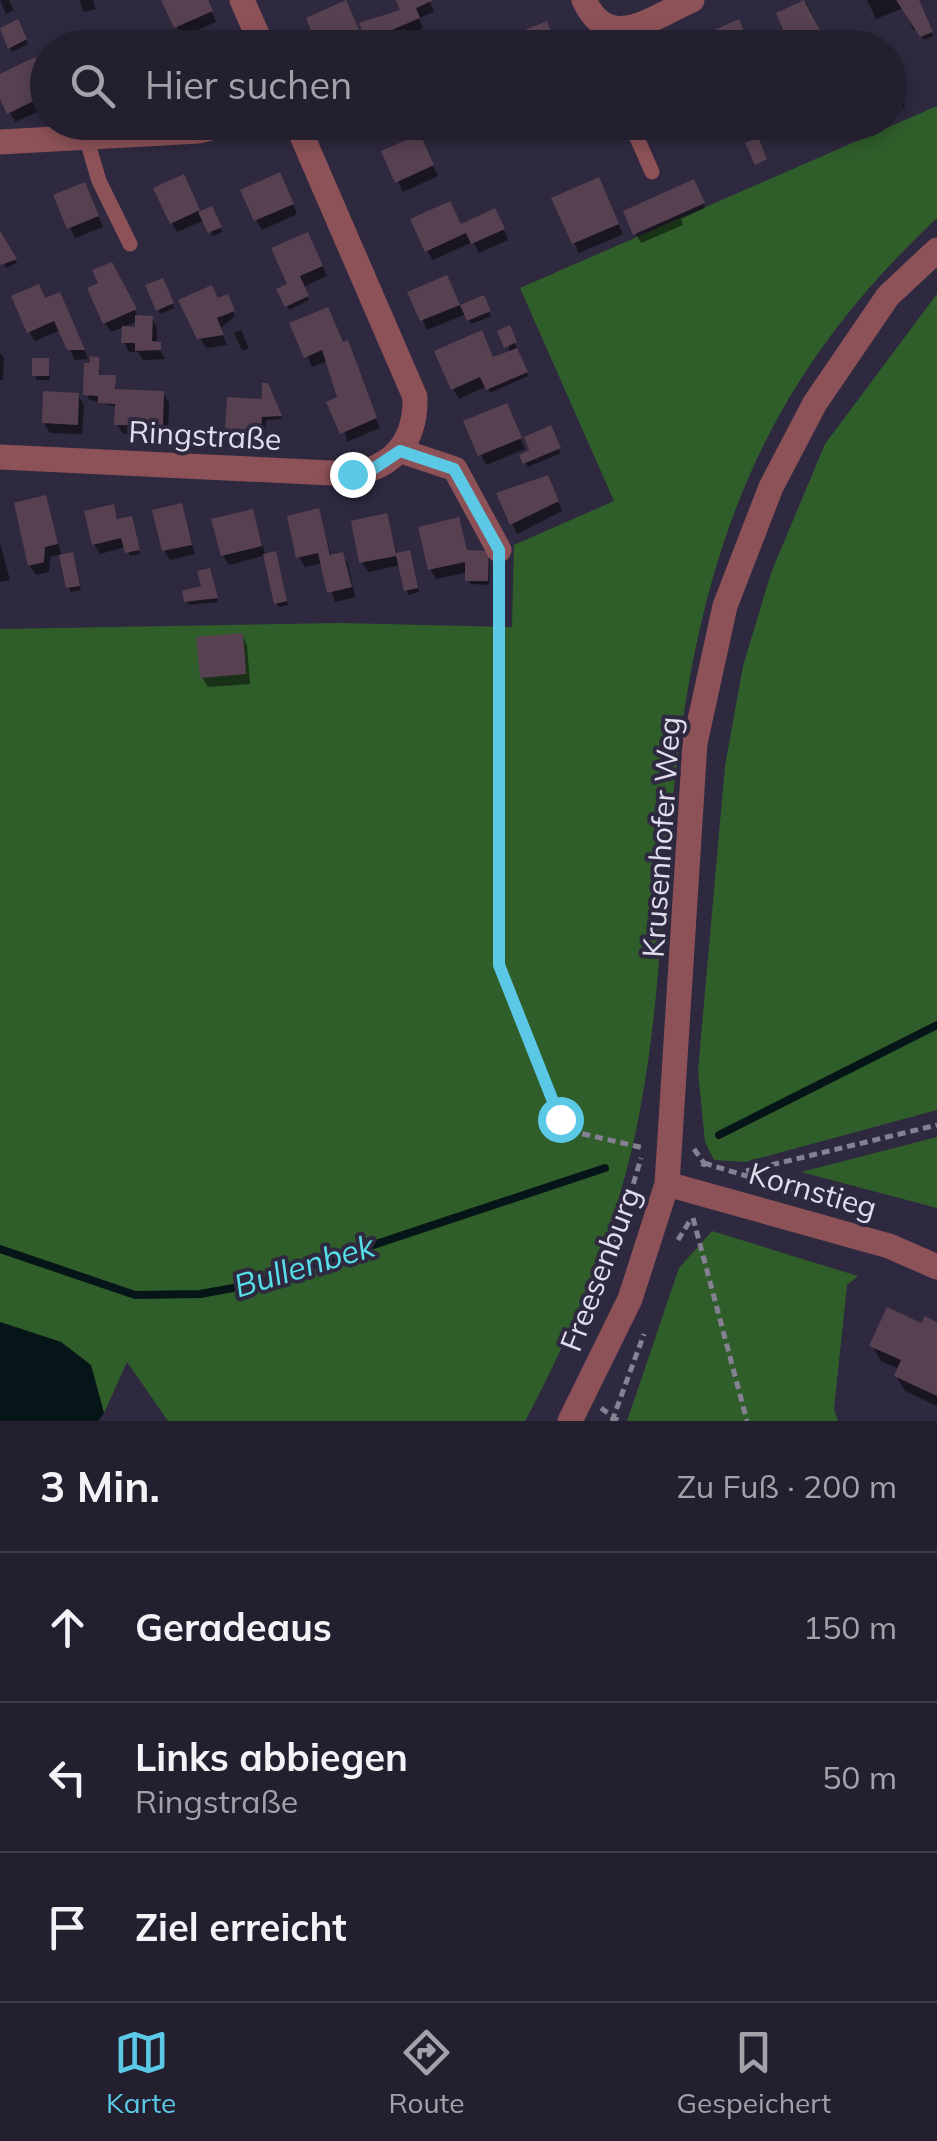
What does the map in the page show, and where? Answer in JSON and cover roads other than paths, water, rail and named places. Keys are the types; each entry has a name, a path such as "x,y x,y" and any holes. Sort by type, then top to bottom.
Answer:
{"street":[{"path":"242,0 255,30"},
{"path":"584,0 599,30"},
{"path":"610,30 628,28 692,0"},
{"path":"0,142 43,140"},
{"path":"304,140 416,397 416,419 400,451 454,469 499,550"},
{"name":"Krusenhofer Weg","path":"673,1134 694,743 725,606 771,487 815,404 888,296 937,250"},
{"name":"Ringstraße","path":"0,457 352,474 370,471 400,451"},
{"name":"Freesenburg","path":"570,1421 630,1299 668,1184 673,1134"},
{"name":"Kornstieg","path":"668,1184 889,1246 937,1267"}],"lane":[{"path":"87,140 99,181 130,244"},
{"path":"638,140 652,172"}],"waterway":[{"name":"Bullenbek","path":"719,1135 937,1025"},
{"name":"Bullenbek","path":"0,1249 135,1295 200,1294 256,1284 605,1168"}]}
